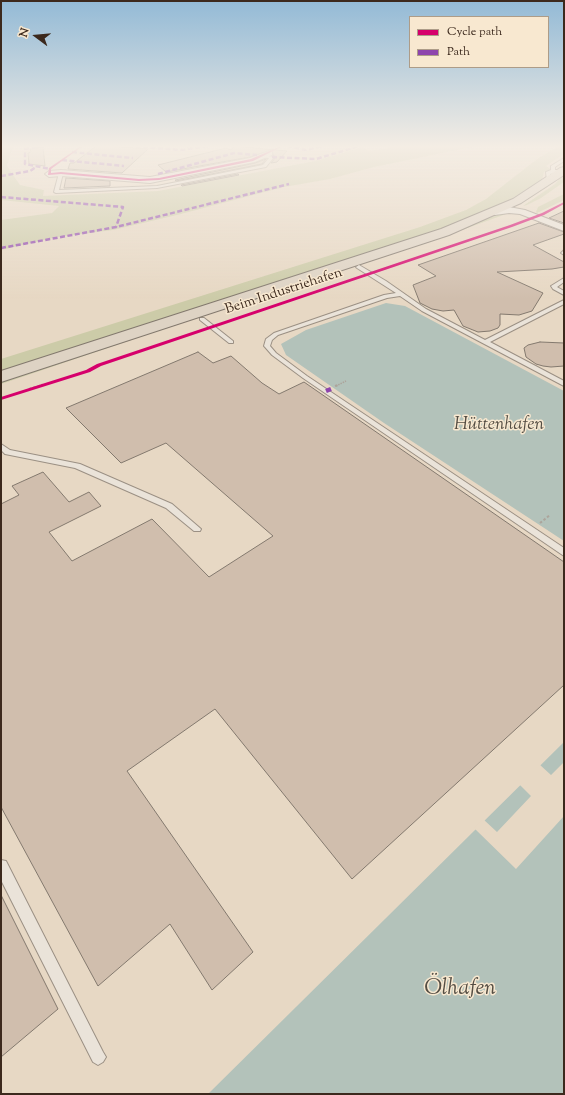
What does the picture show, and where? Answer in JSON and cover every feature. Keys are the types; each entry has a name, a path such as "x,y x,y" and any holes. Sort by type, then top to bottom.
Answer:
{"main road":[{"name":"Beim Industriehafen","path":"1,388 78,363 202,319 475,230 519,206 530,197"},
{"name":"Beim Industriehafen","path":"1,377 445,232 494,212 546,200"}],"street":[{"path":"519,206 564,228"}],"lane":[{"path":"359,267 424,310 564,384"},
{"path":"564,280 554,286 564,293"},
{"path":"400,294 386,296 276,334 269,339 267,346 274,354 305,378 564,553"},
{"path":"485,342 564,302"},
{"path":"202,319 231,342"},
{"path":"1,446 8,452 77,466 169,506 197,529"},
{"path":"1,866 98,1058"}],"path":[{"path":"89,369 99,365"},
{"path":"331,389 346,381"},
{"path":"29,389 43,384"}],"green space":[{"path":"1,197 245,197 113,230 57,237 1,250 1,220 52,213 59,206 1,200"},
{"path":"488,197 514,197 505,203 434,232 1,373 1,359 420,227 466,210"},
{"path":"536,197 542,197 527,205 523,206"},
{"path":"558,197 564,197 564,200 537,213 538,207"},
{"path":"507,212 509,213 426,243 297,284 1,384 1,381 272,290 447,234"}],"water":[{"name":"Hüttenhafen","path":"386,303 405,306 564,391 564,541 384,423 286,355 281,344 306,330"},
{"name":"Ölhafen","path":"564,742 564,1094 208,1094"}],"pier":[{"path":"564,762 564,816 516,869 474,828 483,819 497,832 531,796 519,784 539,764 551,775"}],"building":[{"path":"564,211 564,223 549,218"},
{"path":"539,223 564,232 564,234 533,245 564,262 564,267 497,272 543,293 532,311 519,315 500,314 500,325 498,328 490,331 478,332 463,326 454,310 443,311 432,309 420,303 413,285 436,276 418,265"},
{"path":"540,342 564,343 564,366 543,366 536,364 526,357 524,348 528,345"},
{"path":"198,352 213,363 231,356 262,383 279,394 304,382 564,562 564,685 352,879 215,709 127,771 253,952 212,990 170,924 98,986 1,807 1,504 19,495 12,486 43,472 69,502 89,492 101,506 49,532 72,561 152,519 209,577 273,536 166,443 121,463 66,408"},
{"path":"1,895 58,1009 1,1057"}],"marked path":[{"path":"2,197 123,207 116,227"},
{"path":"1,248 116,227 236,197"},
{"path":"326,391 331,389"}],"cycle path":[{"path":"1,399 88,371 99,365 511,226 543,214 564,203"}]}
